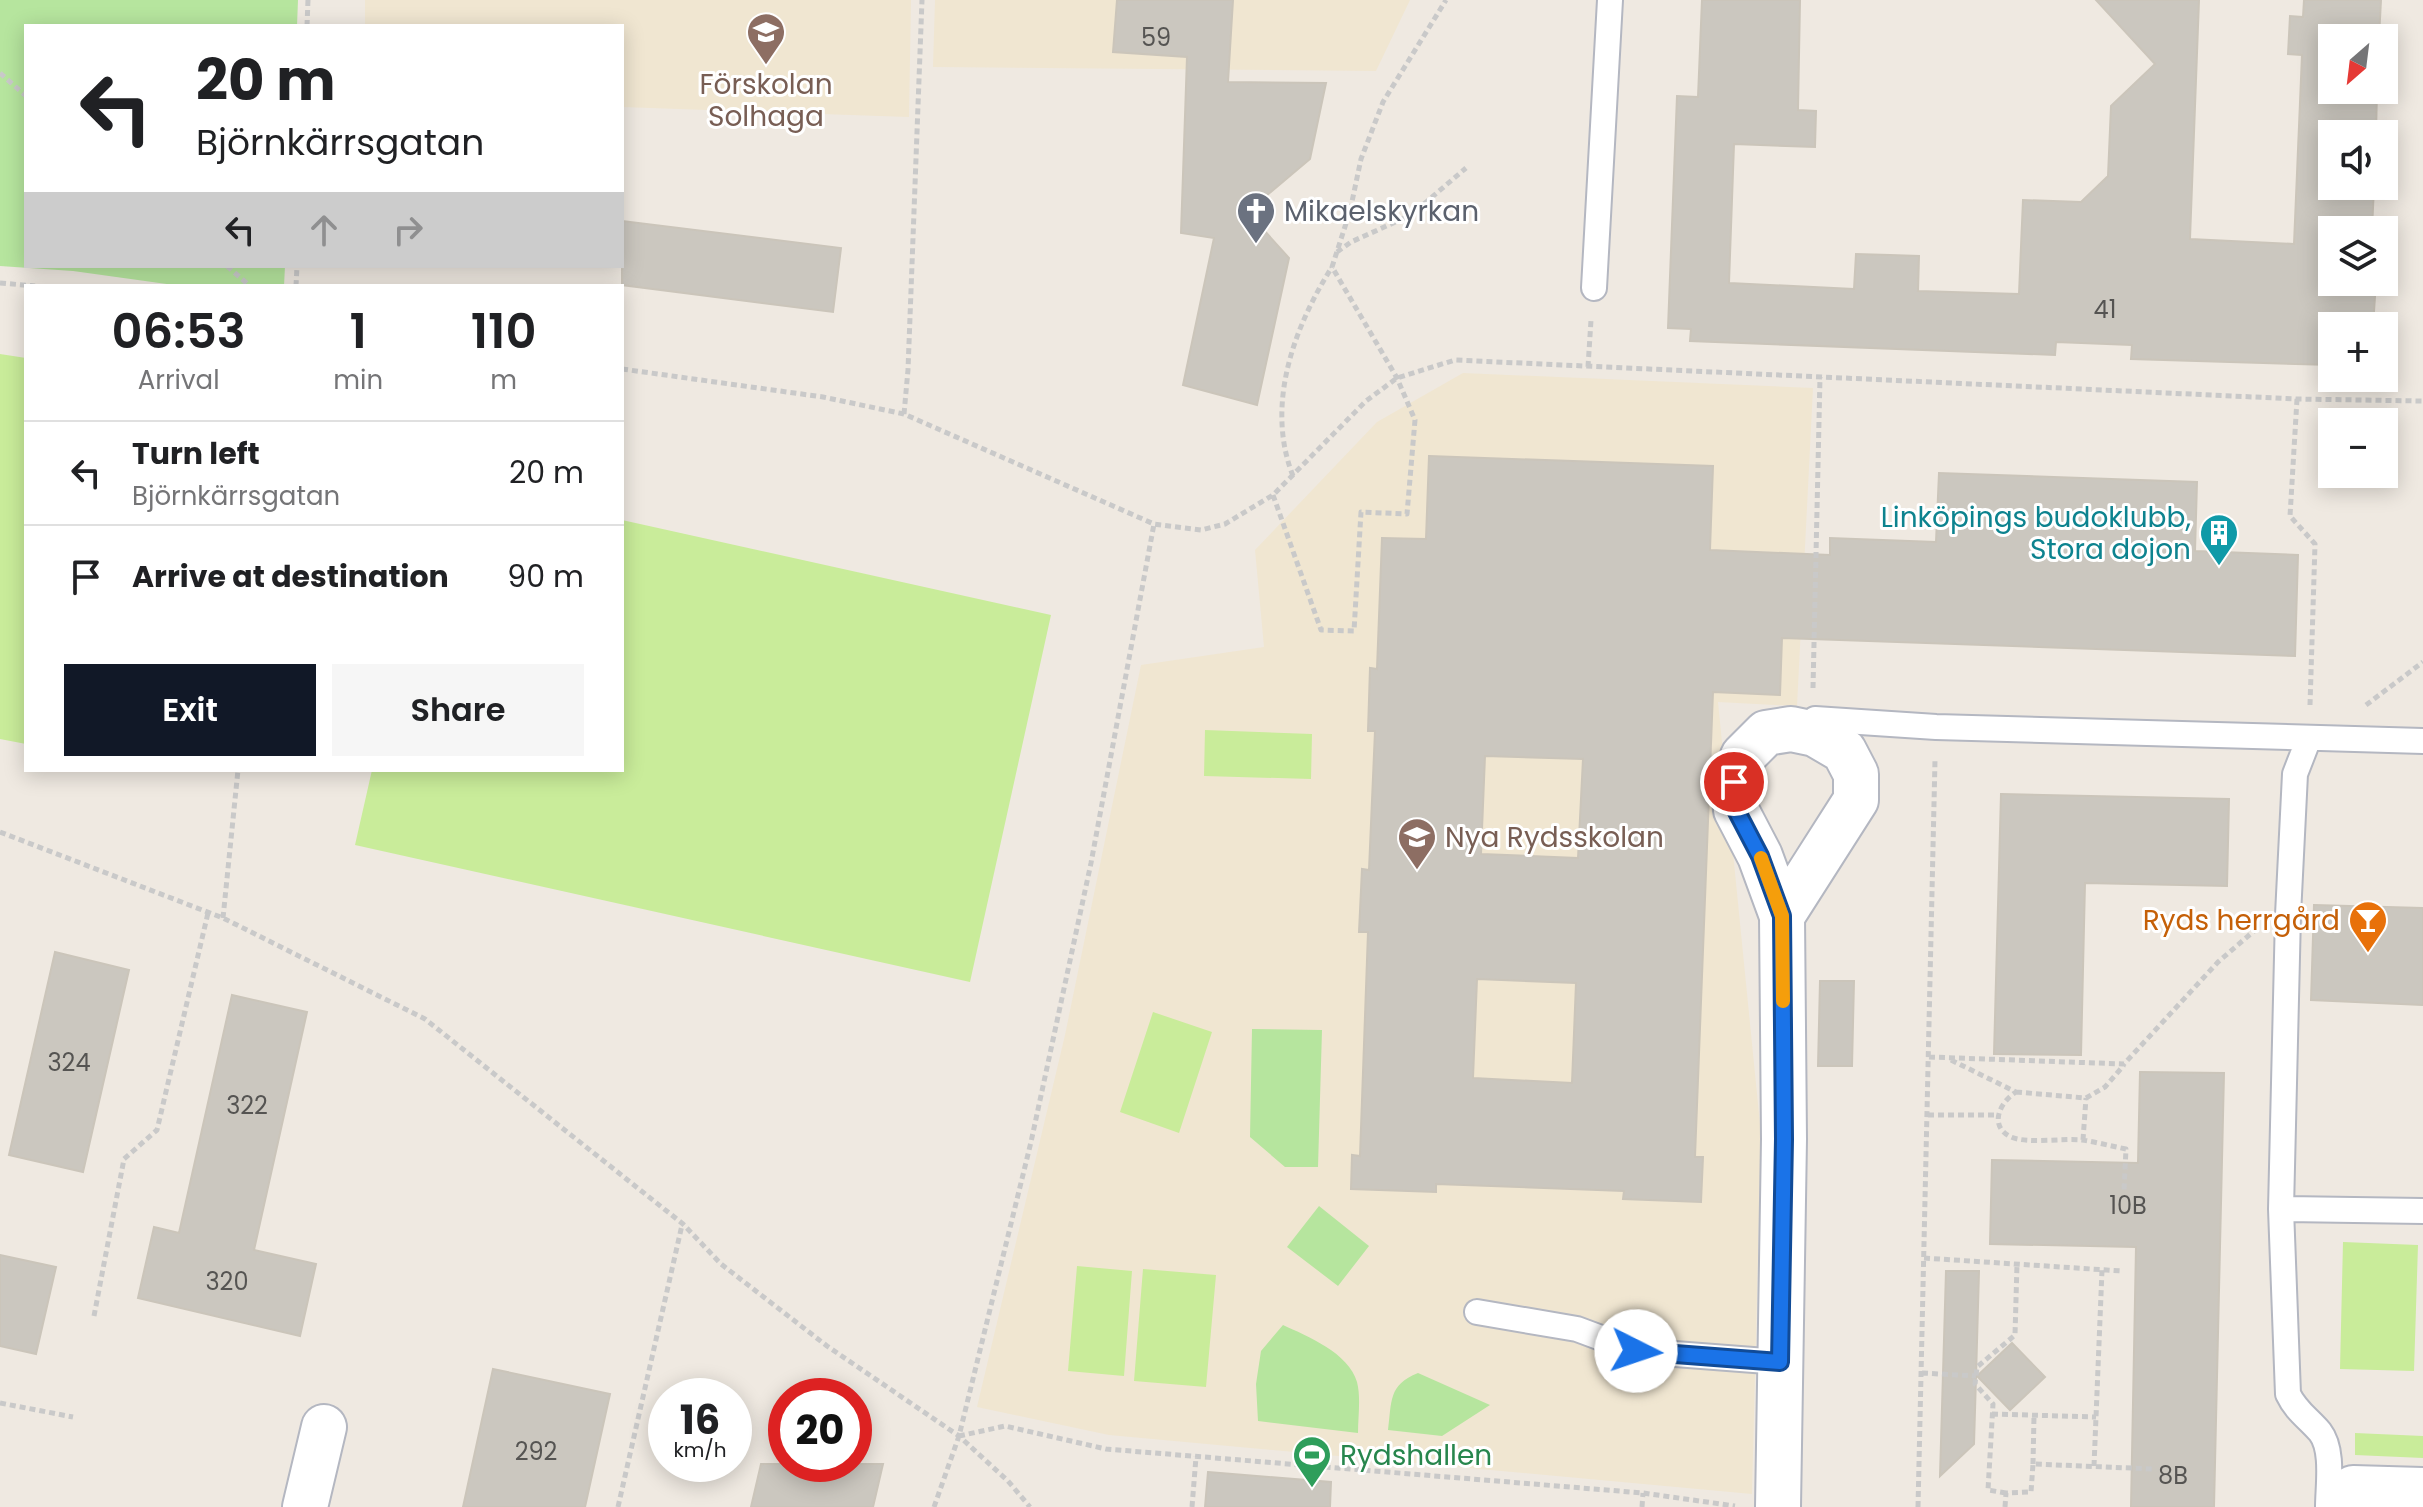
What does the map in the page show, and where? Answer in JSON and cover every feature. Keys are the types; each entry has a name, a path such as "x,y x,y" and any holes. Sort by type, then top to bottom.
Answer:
{"street":[{"path":"1778,1507 1784,1139 1782,916 1760,856 1736,810 1734,782 1743,756 1766,733 1815,726 1844,751 1856,774 1856,800 1782,916"},
{"path":"305,1507 324,1427"},
{"path":"2353,1507 2353,1488 2423,1490"}],"lane":[{"path":"1594,288 1610,0"},
{"path":"1815,726 2423,741"},
{"path":"2315,738 2295,774 2288,915 2281,1209 2288,1394 2295,1410 2322,1434 2328,1455 2328,1507"},
{"path":"2281,1209 2423,1211"},
{"path":"1477,1312 1577,1329 1636,1351 1780,1362"}],"path":[{"path":"307,24 308,0"},
{"path":"904,414 922,0"},
{"path":"1293,476 1284,453 1286,372 1309,304 1332,267 1350,211 1361,159 1383,102 1446,0"},
{"path":"0,73 24,94"},
{"path":"1336,253 1351,242 1411,215 1466,168"},
{"path":"1273,495 1321,630 1354,631 1361,512 1407,514 1415,420 1397,378 1332,267"},
{"path":"229,268 248,284"},
{"path":"0,283 24,285"},
{"path":"1588,367 1594,288"},
{"path":"624,369 823,397 904,414 1154,524 1201,530 1225,524 1273,495 1366,401 1397,378 1455,360 2297,399 2423,401"},
{"path":"1815,726 1811,673 1820,377"},
{"path":"2297,399 2290,516 2315,544 2315,738"},
{"path":"934,1507 959,1436 1031,1142 1091,863 1154,524"},
{"path":"2315,738 2423,662"},
{"path":"1918,1507 1936,727"},
{"path":"223,918 238,772"},
{"path":"0,832 223,918 425,1019 683,1224 721,1264 827,1346 959,1436 1008,1481 1030,1507"},
{"path":"94,1316 124,1159 157,1130 208,913"},
{"path":"1947,1058 2016,1092 2086,1098 2105,1087 2218,962 2252,933 2288,915"},
{"path":"1929,1057 2124,1064"},
{"path":"2016,1092 2005,1099 1998,1115 2002,1130 2013,1138 2083,1140 2126,1149 2124,1190"},
{"path":"2083,1140 2086,1098"},
{"path":"1928,1115 1998,1115"},
{"path":"618,1507 683,1224"},
{"path":"1924,1258 2122,1271"},
{"path":"2017,1264 2015,1335 1977,1367 1975,1384 1993,1404 1988,1490 2031,1492 2034,1416"},
{"path":"2094,1466 2102,1270"},
{"path":"1922,1373 1976,1376"},
{"path":"0,1403 73,1417"},
{"path":"1992,1414 2096,1417"},
{"path":"959,1436 1005,1426 1106,1449 1643,1493 1740,1507"},
{"path":"1192,1507 1196,1457"},
{"path":"2033,1464 2154,1469"},
{"path":"1642,1507 1643,1493"},
{"path":"2005,1507 2006,1493"}],"shaded area":[{"name":"Förskolan Solhaga","path":"365,0 911,0 909,117 624,107 624,24 365,24"},
{"path":"935,0 1410,0 1376,71 933,67"},
{"name":"Nya Rydsskolan","path":"1463,373 1813,388 1797,706 1718,702 1761,1134 1752,1494 1109,1435 977,1407 1065,1035 1141,665 1264,647 1255,550 1377,422"}],"green space":[{"path":"0,0 298,0 297,24 24,24 24,268 0,266"},
{"path":"29,268 285,268 284,284 167,284"},
{"path":"0,354 24,358 24,744 0,739"},
{"path":"624,520 1051,615 970,982 355,845 372,772 624,772"},
{"path":"1205,730 1312,734 1311,779 1204,776"},
{"path":"1153,1012 1212,1032 1179,1133 1120,1112"},
{"path":"1252,1029 1322,1030 1318,1167 1285,1167 1250,1137"},
{"path":"1319,1206 1369,1246 1338,1286 1287,1247"},
{"path":"2343,1242 2418,1245 2414,1371 2340,1369"},
{"path":"1077,1266 1132,1271 1124,1376 1068,1371"},
{"path":"1143,1269 1216,1275 1206,1387 1134,1381"},
{"path":"1283,1325 1326,1347 1353,1372 1359,1394 1358,1433 1258,1421 1256,1384 1261,1351"},
{"path":"1418,1373 1490,1405 1442,1436 1388,1430 1391,1402 1396,1389"},
{"path":"2355,1433 2423,1436 2423,1458 2355,1455"}],"building":[{"name":"Mikaelskyrkan","path":"1117,0 1233,0 1228,82 1326,83 1310,159 1266,196 1262,228 1289,258 1257,405 1183,385 1214,238 1181,233 1187,57 1113,52"},
{"path":"1702,0 1800,0 1798,110 1816,111 1815,147 1734,144 1729,283 1854,289 1856,254 1919,256 1918,291 2019,294 2023,200 2081,202 2108,176 2111,106 2155,64 2096,0 2199,0 2190,239 2294,244 2302,55 2288,54 2290,16 2303,17 2304,0 2381,0 2380,24 2318,24 2318,104 2377,104 2376,120 2318,120 2318,200 2373,200 2373,216 2318,216 2318,296 2375,296 2374,312 2318,312 2318,365 2131,359 2132,345 2056,342 2055,355 1690,341 1691,329 1668,328 1677,96 1698,97"},
{"path":"624,221 841,248 833,312 622,284"},
{"path":"1429,456 1713,466 1710,550 1830,555 1830,538 1936,542 1939,473 2197,482 2195,551 2298,555 2295,656 1782,638 1780,695 1713,692 1695,1157 1703,1157 1701,1202 1623,1199 1624,1191 1436,1184 1436,1192 1351,1189 1352,1155 1360,1156 1368,932 1359,932 1362,869 1369,870 1375,731 1368,731 1370,668 1377,669 1382,538 1426,539","holes":["1485,756 1583,759 1578,858 1481,854","1477,979 1576,983 1572,1083 1473,1078"]},
{"path":"2001,794 2229,799 2227,886 2085,883 2081,1055 1994,1054"},
{"name":"Ryds herrgård","path":"2314,905 2423,908 2423,1005 2311,1000"},
{"path":"55,952 129,970 83,1172 9,1155"},
{"path":"1820,981 1854,981 1852,1066 1818,1066"},
{"path":"232,995 307,1012 254,1250 316,1264 300,1336 138,1298 154,1227 179,1233"},
{"path":"2140,1072 2224,1073 2214,1507 2131,1507 2136,1247 1990,1244 1992,1160 2138,1163"},
{"path":"0,1255 56,1267 36,1354 0,1346"},
{"path":"1946,1271 1979,1271 1976,1377 1974,1444 1940,1476"},
{"path":"2012,1343 2045,1377 2010,1410 1977,1376"},
{"path":"493,1369 610,1394 585,1507 463,1507"},
{"path":"761,1464 768,1464 768,1482 872,1482 872,1464 883,1464 873,1507 751,1507"},
{"path":"1208,1472 1331,1482 1330,1507 1205,1507"}],"slow traffic":[{"path":"1761,858 1782,916 1783,1001"}],"place":[{"name":"Förskolan Solhaga","path":"766,66"},
{"name":"Mikaelskyrkan","path":"1256,245"},
{"name":"Linköpings budoklubb, Stora dojon","path":"2219,567"},
{"name":"Nya Rydsskolan","path":"1417,871"},
{"name":"Ryds herrgård","path":"2368,954"},
{"name":"Rydshallen","path":"1312,1489"}],"route":[{"path":"1636,1351 1780,1362 1784,1139 1782,916 1760,856 1736,810 1734,782"}]}
